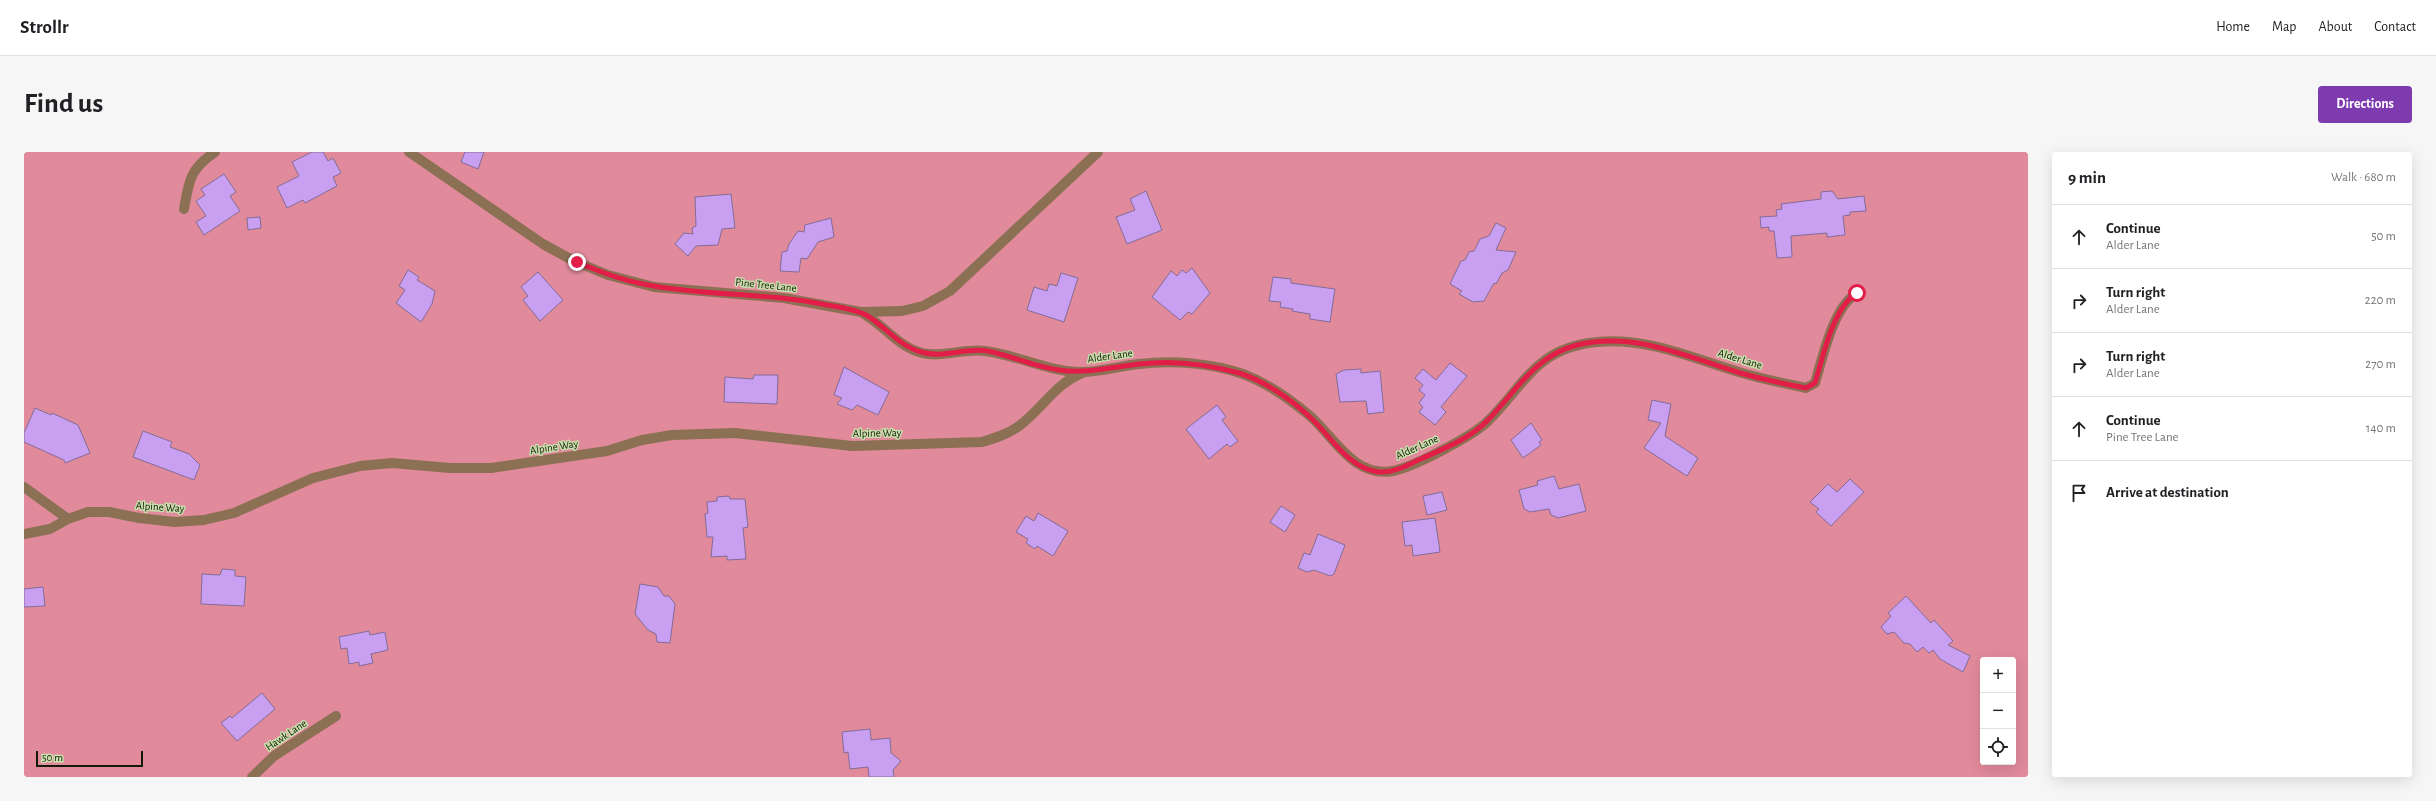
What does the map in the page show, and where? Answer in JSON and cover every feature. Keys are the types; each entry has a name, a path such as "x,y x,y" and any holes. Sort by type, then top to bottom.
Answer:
{"street":[{"path":"184,209 189,180 196,168 215,152"},
{"name":"Pine Tree Lane","path":"409,152 543,244 574,261 608,275 654,287 784,298 861,312 902,311 923,306 950,291 1098,152"},
{"name":"Alder Lane","path":"861,312 906,346 922,353 939,355 965,350 986,351 1058,370 1084,372 1141,364 1185,363 1243,374 1276,391 1310,417 1352,461 1372,470 1395,470 1461,441 1486,423 1528,372 1553,355 1575,346 1597,342 1628,341 1669,348 1740,372 1806,388 1815,383 1833,327 1850,298 1857,293"},
{"name":"Alpine Way","path":"24,534 50,529 68,519 88,512 109,512 139,518 175,522 204,520 234,513 313,478 360,466 392,463 450,468 491,468 607,450 642,440 672,436 735,433 852,446 982,442 1001,436 1019,426 1068,379 1084,372"},
{"path":"24,487 68,519"},
{"name":"Hawk Lane","path":"252,777 274,756 336,716"}],"shaded area":[{"path":"24,152 2028,152 2028,777 24,777"}],"building":[{"path":"312,152 323,152 328,161 333,158 341,173 333,177 337,186 305,203 303,200 287,208 277,187 299,176 292,162"},
{"path":"465,152 484,152 478,169 461,162"},
{"path":"224,174 236,192 230,196 240,211 204,235 196,222 206,216 196,201 205,195 201,189"},
{"path":"1146,191 1162,230 1127,244 1116,217 1135,210 1130,199"},
{"path":"1832,191 1838,199 1864,196 1866,211 1850,212 1850,215 1843,216 1845,235 1827,237 1827,233 1791,236 1792,257 1777,258 1774,231 1769,231 1769,227 1761,228 1760,217 1777,216 1776,210 1782,209 1781,204 1821,199 1821,192"},
{"path":"731,194 735,228 722,229 718,245 696,246 688,256 675,244 684,233 693,234 692,228 696,226 695,197"},
{"path":"260,217 261,228 248,230 247,218"},
{"path":"831,218 834,237 818,242 807,259 801,258 799,272 780,271 782,252 787,251 789,244 798,231 804,232 805,225"},
{"path":"1496,223 1506,228 1496,250 1516,252 1508,270 1502,273 1496,284 1494,283 1484,301 1473,302 1459,294 1462,291 1450,284 1461,261 1465,260 1469,252 1474,251 1480,239 1489,236"},
{"path":"1192,268 1210,293 1192,314 1188,312 1180,320 1152,297 1171,271 1177,276 1182,270 1186,273"},
{"path":"408,270 419,277 417,280 435,291 432,304 421,322 396,303 405,290 399,286"},
{"path":"538,272 563,300 540,321 523,300 528,296 521,287"},
{"path":"1061,273 1078,278 1064,322 1027,310 1034,287 1047,291 1049,284 1057,286"},
{"path":"1273,277 1291,279 1291,283 1335,289 1330,322 1310,319 1310,314 1280,307 1281,302 1269,301"},
{"path":"1450,363 1467,376 1441,407 1446,412 1435,425 1419,412 1423,407 1419,403 1425,395 1419,390 1423,385 1415,378 1423,369 1436,380"},
{"path":"844,367 889,392 878,415 857,405 852,410 837,404 842,398 834,395"},
{"path":"1361,369 1361,373 1380,371 1384,412 1368,414 1366,401 1340,402 1336,374 1344,370"},
{"path":"754,375 778,375 777,404 724,402 725,377 753,379"},
{"path":"1652,400 1671,404 1665,436 1698,458 1687,476 1644,448 1661,423 1648,420"},
{"path":"1217,405 1226,417 1222,420 1238,441 1230,447 1227,444 1209,459 1186,429"},
{"path":"35,408 51,415 52,413 78,425 90,453 65,463 64,460 24,442 24,433"},
{"path":"1531,423 1542,440 1539,442 1541,445 1523,458 1511,440"},
{"path":"143,431 172,442 170,447 189,454 200,465 194,480 133,457"},
{"path":"1554,476 1559,489 1579,484 1586,511 1558,518 1551,515 1549,509 1530,512 1524,509 1519,490 1538,485 1537,481"},
{"path":"1850,479 1864,492 1831,526 1816,512 1819,509 1810,502 1828,484 1837,492"},
{"path":"1442,492 1447,510 1427,515 1423,496"},
{"path":"729,496 730,499 745,499 748,527 743,528 746,559 727,560 727,556 711,557 713,537 707,537 705,514 708,513 707,502 717,501 717,497"},
{"path":"1281,506 1295,515 1285,532 1270,522"},
{"path":"1038,513 1068,531 1053,556 1037,546 1035,549 1026,543 1028,539 1016,532 1026,516 1034,521"},
{"path":"1435,518 1440,552 1413,556 1412,545 1405,546 1402,522"},
{"path":"1318,534 1345,545 1334,574 1330,576 1314,570 1307,572 1298,568 1304,553 1310,555"},
{"path":"222,569 235,570 235,576 246,577 244,606 201,604 202,574 220,575"},
{"path":"640,584 658,587 664,596 669,596 675,604 670,643 657,642 656,634 648,630 635,614"},
{"path":"43,587 45,606 24,607 24,589"},
{"path":"1906,596 1931,623 1934,620 1953,641 1948,645 1970,656 1963,672 1940,659 1933,650 1929,653 1923,647 1917,652 1910,644 1904,643 1894,632 1887,634 1881,627 1891,616 1888,613"},
{"path":"369,631 370,635 385,632 388,650 371,654 373,663 359,666 359,662 349,664 347,648 341,649 339,637"},
{"path":"262,693 275,709 237,741 221,723 230,716 232,718"},
{"path":"870,729 871,740 890,738 891,753 901,761 893,770 894,777 869,777 868,767 850,769 848,752 844,753 842,732"}],"route":[{"path":"577,262 608,275 654,287 784,298 861,312 906,346 922,353 939,355 965,350 986,351 1058,370 1084,372 1141,364 1185,363 1219,368 1243,374 1276,391 1310,417 1352,461 1365,468 1380,472 1395,470 1461,441 1486,423 1528,372 1553,355 1575,346 1597,342 1628,341 1669,348 1740,372 1780,383 1806,388 1815,383 1833,327 1850,298 1857,293"}]}
